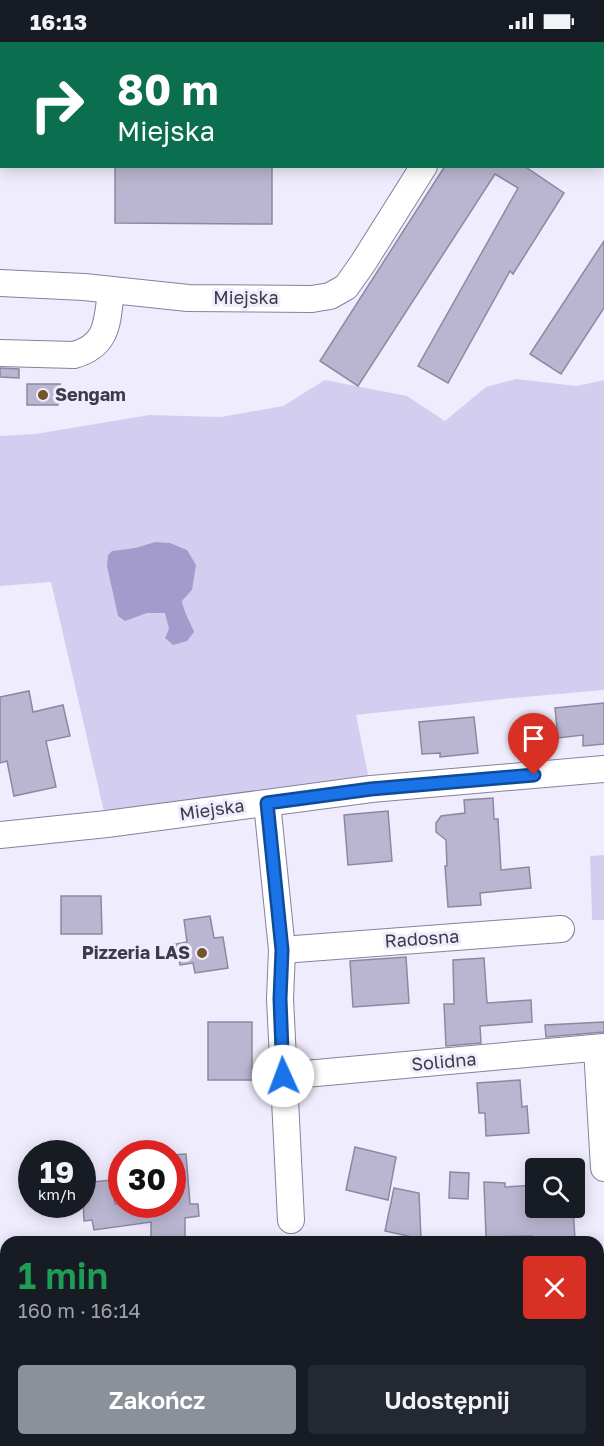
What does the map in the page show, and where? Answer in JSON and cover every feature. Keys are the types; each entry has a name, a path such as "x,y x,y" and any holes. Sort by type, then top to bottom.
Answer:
{"street":[{"name":"Miejska","path":"0,283 84,287 188,298 301,299 330,296 346,287 422,168"},
{"path":"0,353 74,355 84,352 103,337 111,291"},
{"name":"Miejska","path":"0,835 107,824 371,789 604,769"},
{"path":"267,803 282,950 280,999 291,1220"},
{"name":"Radosna","path":"282,950 561,929"},
{"path":"600,1048 604,1168"},
{"name":"Solidna","path":"283,1076 600,1048"}],"shaded area":[{"path":"516,379 577,386 604,380 604,690 356,715 369,780 105,816 51,582 0,586 0,436 35,434 149,415 221,417 283,406 325,380 407,396 445,421 486,387","holes":["155,542 192,590 182,601 184,612 190,623 169,629 166,613 147,613 113,551"]},
{"path":"155,542 170,543 187,550 196,565 192,590 182,601 194,632 187,641 173,645 165,638 169,629 165,613 147,613 125,621 118,616 107,566 108,555 112,551"},
{"path":"604,855 604,920 592,920 590,856"}],"building":[{"path":"115,168 272,168 272,224 115,223"},
{"path":"444,168 527,168 564,193 513,274 510,271 448,383 418,366 518,188 495,174 358,386 320,361"},
{"path":"604,241 604,308 561,374 530,354"},
{"path":"0,368 19,369 19,378 0,377"},
{"name":"Sengam","path":"27,384 60,384 58,405 27,405"},
{"path":"29,691 33,712 63,705 70,736 46,741 56,787 14,796 7,761 0,763 0,697"},
{"path":"604,703 604,744 583,746 583,735 558,738 555,708"},
{"path":"474,717 478,753 440,757 440,753 422,754 419,722"},
{"path":"493,798 494,819 498,819 501,870 529,867 531,888 480,893 481,905 448,907 446,840 436,832 436,823 441,816 465,813 464,800"},
{"path":"388,811 392,861 348,865 344,815"},
{"path":"61,896 101,896 102,934 61,934"},
{"name":"Pizzeria LAS","path":"210,916 214,938 223,937 228,968 195,973 193,963 180,965 176,944 187,942 184,920"},
{"path":"406,957 409,1003 353,1007 350,961"},
{"path":"484,958 487,1003 531,1000 532,1022 480,1026 481,1043 446,1046 444,1004 454,1004 453,960"},
{"path":"208,1022 252,1022 252,1080 208,1080"},
{"path":"604,1022 604,1032 546,1037 545,1025"},
{"path":"520,1080 522,1107 527,1106 529,1133 486,1136 485,1113 479,1113 477,1083"},
{"path":"355,1147 396,1157 388,1200 346,1190"},
{"path":"186,1154 190,1204 198,1204 199,1216 186,1218"},
{"path":"450,1172 469,1173 468,1199 449,1198"},
{"path":"108,1180 108,1218 185,1218 185,1236 151,1236 151,1222 94,1230 92,1220 84,1221 84,1218 96,1218 96,1182"},
{"path":"484,1182 505,1183 505,1187 525,1186 525,1218 574,1218 575,1236 486,1236"},
{"path":"394,1188 419,1193 421,1236 408,1236 385,1231"}],"place":[{"name":"Sengam","path":"43,395"},
{"name":"Pizzeria LAS","path":"202,953"}],"route":[{"path":"283,1076 280,999 282,950 267,803 371,789 534,775"}]}
